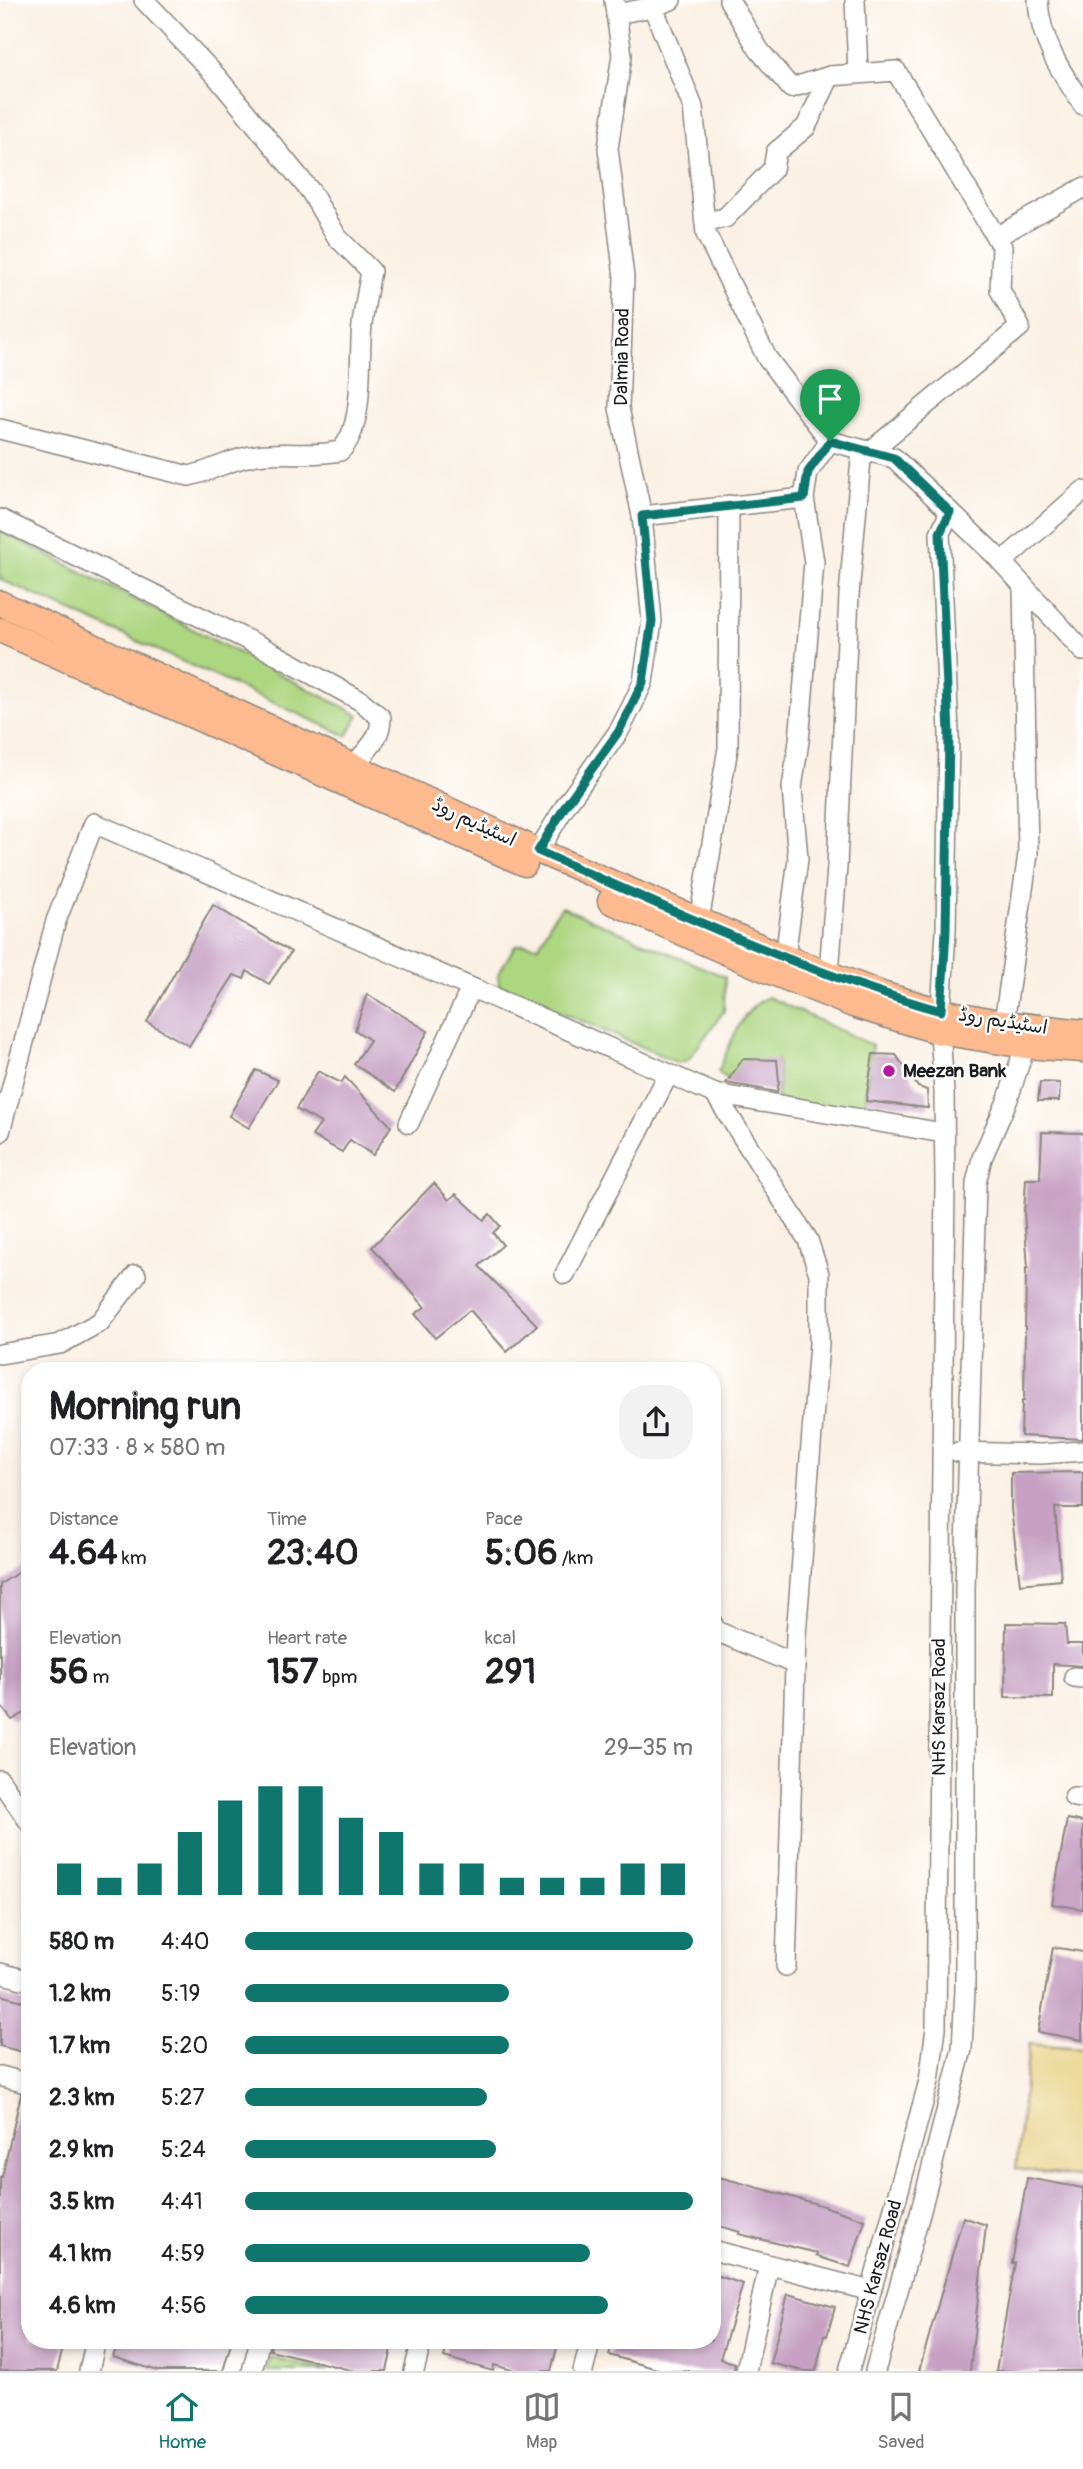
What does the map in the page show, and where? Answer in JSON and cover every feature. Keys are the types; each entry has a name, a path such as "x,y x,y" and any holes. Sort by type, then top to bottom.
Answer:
{"main road":[{"name":"اسٹیڈیم روڈ","path":"0,603 538,851 785,957 885,995 940,1022 1004,1023 1083,1032"},
{"name":"اسٹیڈیم روڈ","path":"0,630 766,970 853,1005 940,1022 1025,1045 1083,1050"}],"street":[{"path":"0,429 189,476 206,473 236,458 260,454 340,451 351,437 358,408 362,324 371,271 337,237 312,192 217,77 144,0"},
{"path":"729,0 759,50 791,88 830,76 896,71 1002,247 1000,290 1020,327 861,459 849,595 837,867 829,973"},
{"path":"855,0 858,73"},
{"path":"1038,0 1039,18 1054,60 1083,105"},
{"path":"615,7 662,3 693,107 706,234 768,358 830,441 894,458 1002,562 1083,651"},
{"name":"Dalmia Road","path":"538,851 566,805 619,731 643,682 652,621 642,516 619,408 624,277 608,148 622,55 615,7"},
{"path":"705,222 725,218 773,169 776,152 806,127 830,76"},
{"path":"996,237 1083,188"},
{"path":"785,957 798,859 792,788 799,741 814,562 804,498 808,472 830,441"},
{"path":"1002,562 1083,491"},
{"path":"642,516 804,498"},
{"path":"699,921 728,748 729,505"},
{"name":"NHS Karsaz Road","path":"849,2371 929,2081 936,2028 944,1184 944,1092 940,1022 946,932 949,733 940,533 950,512"},
{"path":"0,519 262,647 361,701 381,718 381,726 378,737 353,766"},
{"path":"1004,1023 1028,854 1023,585"},
{"path":"0,1132 56,921 94,823 715,1094 943,1133"},
{"path":"409,1123 471,988"},
{"path":"1083,1019 1083,1032"},
{"path":"875,2371 920,2214 962,2049 964,1588 976,1184 982,1158 1008,1099 1025,1045"},
{"path":"565,1274 668,1075"},
{"path":"715,1094 808,1240 818,1274 819,1344 795,1664 786,1966"},
{"path":"944,1184 976,1184"},
{"path":"0,1354 60,1344 100,1322 135,1275"},
{"path":"941,1451 1041,1454 1083,1451"},
{"path":"721,1633 795,1664"},
{"path":"0,1780 21,1810"},
{"path":"0,1973 21,1979"},
{"path":"936,2006 964,2006"},
{"path":"0,2076 21,2082"},
{"path":"721,2252 871,2291"},
{"path":"746,2371 769,2265"},
{"path":"89,2371 94,2349"},
{"path":"252,2371 258,2349"},
{"path":"414,2371 420,2349"},
{"path":"583,2371 589,2349"}],"green space":[{"path":"0,530 359,715 347,736 0,579"},
{"path":"562,907 725,977 724,1011 688,1060 678,1063 499,985 498,974 515,946 539,946 552,919"},
{"path":"768,997 872,1045 864,1114 776,1099 779,1081 777,1060 729,1080 718,1072 743,1019 750,1010"},
{"path":"271,2358 329,2371 267,2371"}],"sand":[{"path":"1029,2044 1083,2048 1083,2178 1016,2169"}],"building":[{"path":"213,905 291,952 269,984 247,971 244,979 234,975 189,1046 147,1022"},
{"path":"367,994 428,1031 395,1092 354,1064 370,1040 355,1030"},
{"name":"Meezan Bank","path":"873,1054 896,1055 918,1087 927,1090 928,1108 866,1101"},
{"path":"743,1059 777,1060 777,1092 726,1083"},
{"path":"256,1070 278,1080 249,1128 229,1116"},
{"path":"318,1071 341,1083 345,1077 391,1126 373,1155 350,1140 342,1152 312,1136 321,1123 296,1109"},
{"path":"1040,1082 1060,1083 1059,1101 1038,1101"},
{"path":"1042,1132 1083,1133 1083,1439 1021,1436 1028,1268 1024,1213 1026,1179 1040,1179"},
{"path":"434,1183 449,1200 456,1194 484,1220 490,1214 500,1226 493,1233 503,1245 479,1266 537,1325 507,1352 470,1310 435,1338 415,1314 425,1307 372,1247"},
{"path":"1083,1472 1083,1508 1055,1508 1061,1580 1020,1584 1011,1509 1011,1473"},
{"path":"21,1571 21,1715 12,1720 0,1705 0,1584"},
{"path":"1006,1623 1065,1624 1067,1644 1083,1644 1083,1666 1053,1664 1053,1698 1005,1697"},
{"path":"1067,1819 1083,1822 1083,1909 1052,1904"},
{"path":"1053,1947 1083,1952 1082,2040 1038,2032"},
{"path":"0,1995 21,2001 21,2052 0,2046"},
{"path":"21,2094 21,2349 63,2349 57,2371 0,2371 2,2177"},
{"path":"721,2177 865,2220 850,2267 816,2256 817,2253 739,2234 740,2232 721,2227"},
{"path":"1027,2178 1083,2188 1083,2371 996,2371"},
{"path":"963,2217 986,2225 970,2371 919,2371"},
{"path":"721,2277 743,2284 720,2359 735,2363 734,2371 664,2371 609,2355 611,2349 721,2349"},
{"path":"788,2294 835,2307 827,2336 824,2335 816,2371 803,2371 770,2363"},
{"path":"116,2349 229,2349 223,2371 158,2371 113,2357"},
{"path":"392,2349 387,2371 354,2371 270,2350"},
{"path":"446,2349 557,2349 551,2371 515,2371 494,2365 493,2371 444,2357"}],"place":[{"name":"Meezan Bank","path":"889,1071"}],"route":[{"path":"830,441 894,458 950,512 940,533 949,733 946,932 941,1011 885,995 785,957 538,851 566,805 619,731 643,682 652,621 642,516 804,498 808,472 830,441"}]}
